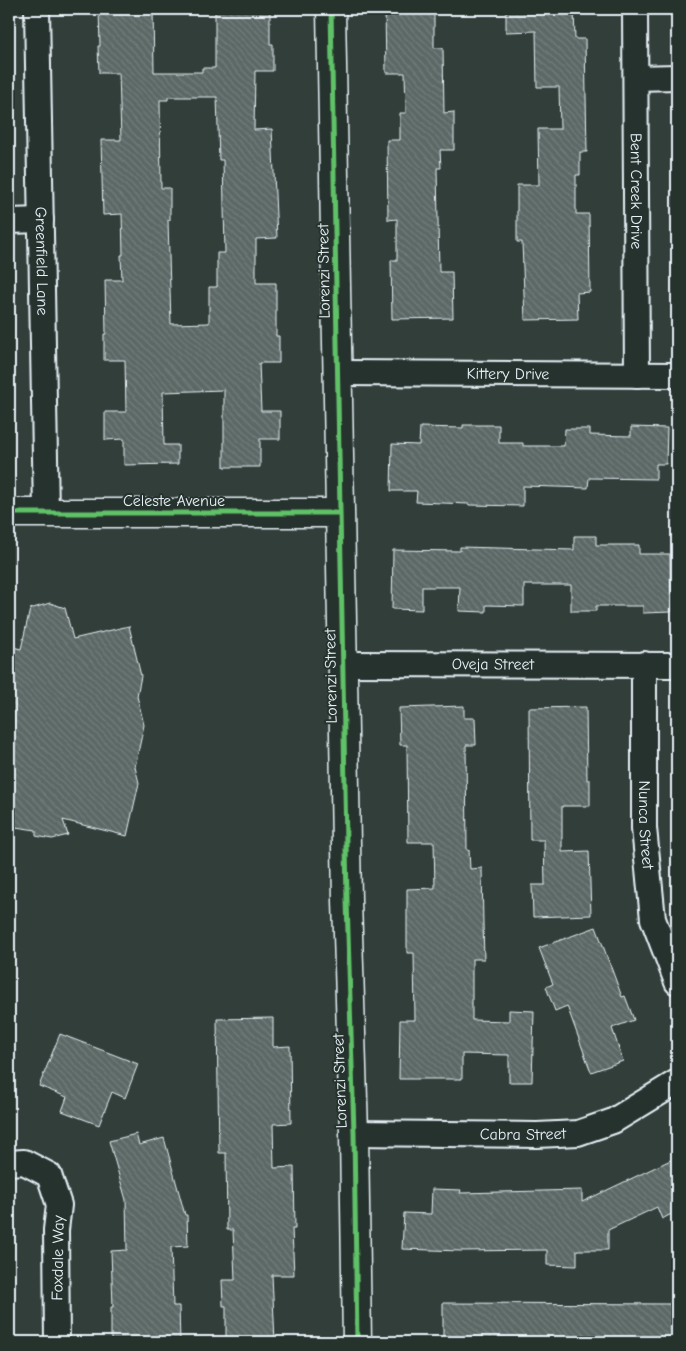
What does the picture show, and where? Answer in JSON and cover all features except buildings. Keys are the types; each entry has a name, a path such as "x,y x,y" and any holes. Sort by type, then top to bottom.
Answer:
{"street":[{"name":"Greenfield Lane","path":"38,9 46,513"},
{"name":"Lorenzi Street","path":"331,9 357,1342"},
{"name":"Bent Creek Drive","path":"635,9 637,375"},
{"path":"636,78 677,77"},
{"path":"9,220 42,220"},
{"name":"Kittery Drive","path":"338,374 677,375"},
{"name":"Celeste Avenue","path":"9,513 340,513"},
{"name":"Oveja Street","path":"343,664 677,665"},
{"name":"Nunca Street","path":"644,664 644,828 653,919 677,982"},
{"name":"Cabra Street","path":"354,1133 537,1135 578,1133 613,1121 677,1082"},
{"name":"Foxdale Way","path":"9,1162 24,1162 49,1175 59,1205 56,1230 57,1342"}],"cycle path":[{"path":"331,9 357,1342"},
{"path":"9,513 340,513"}]}
